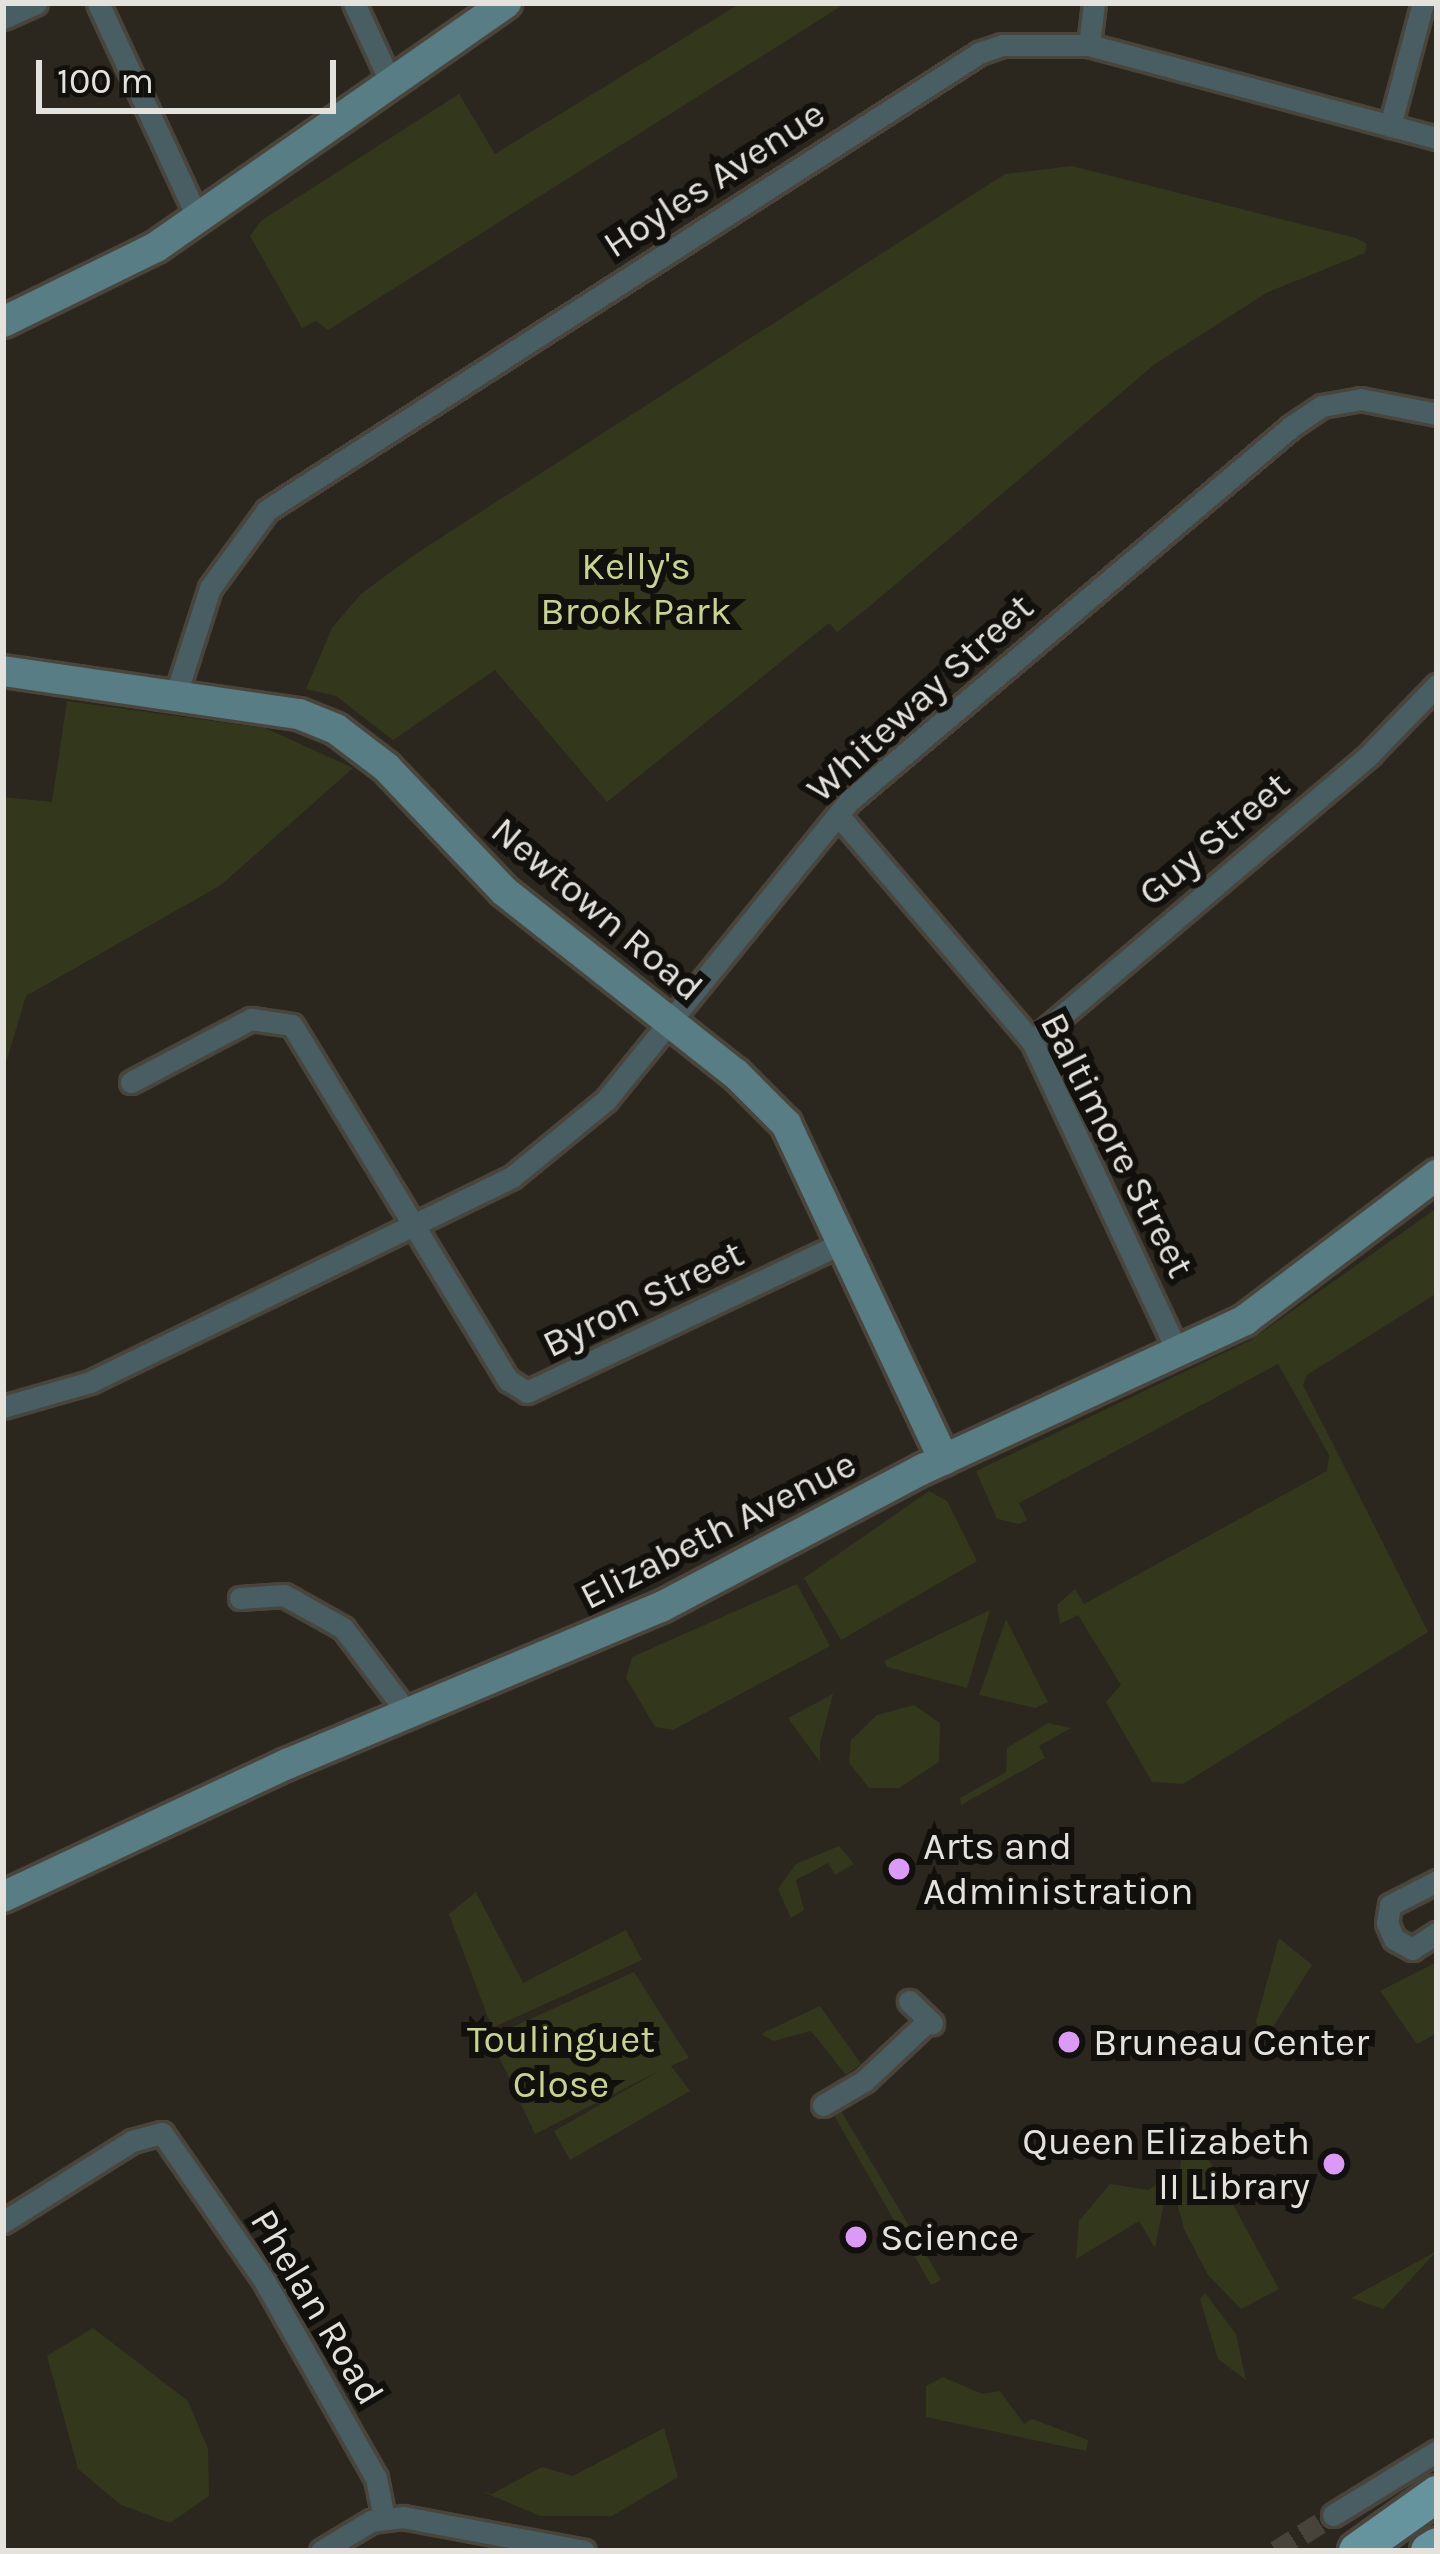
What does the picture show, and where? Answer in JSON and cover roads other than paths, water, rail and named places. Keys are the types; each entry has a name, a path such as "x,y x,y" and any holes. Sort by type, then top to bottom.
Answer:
{"main road":[{"path":"1357,2551 1437,2494"},
{"path":"1429,2551 1437,2546"}],"street":[{"path":"3,18 36,3"},
{"path":"98,3 198,218"},
{"path":"353,3 389,80"},
{"path":"3,322 109,276 506,3"},
{"path":"1089,45 1094,3"},
{"path":"1390,126 1423,3"},
{"name":"Hoyles Avenue","path":"176,694 216,577 279,502 969,58 1001,45 1089,45 1437,138"},
{"name":"Whiteway Street","path":"3,1407 90,1382 416,1226 548,1151 606,1100 838,815 1305,416 1360,399 1437,414"},
{"name":"Newtown Road","path":"3,671 299,714 349,737 504,891 786,1124 944,1460"},
{"name":"Guy Street","path":"1032,1040 1371,753 1437,685"},
{"name":"Baltimore Street","path":"838,815 1032,1040 1178,1353"},
{"path":"131,1082 251,1019 292,1025 416,1226"},
{"name":"Elizabeth Avenue","path":"3,1897 740,1569 944,1460 1178,1353 1292,1290 1437,1175"},
{"name":"Byron Street","path":"416,1226 508,1380 527,1392 842,1244"},
{"path":"240,1598 284,1595 343,1628 409,1715"},
{"path":"1437,1881 1390,1905 1387,1923 1394,1939 1412,1949 1437,1933"},
{"path":"823,2105 864,2081 931,2022 909,2001"},
{"name":"Phelan Road","path":"3,2222 144,2134 170,2141 332,2399 376,2478 384,2518"},
{"path":"1333,2515 1437,2451"},
{"path":"321,2551 384,2518 450,2522 584,2551"}],"tunnel":[{"path":"1276,2551 1333,2515"}],"place":[{"name":"Arts and Administration","path":"899,1869"},
{"name":"Bruneau Center","path":"1069,2042"},
{"name":"Queen Elizabeth II Library","path":"1334,2164"},
{"name":"Science","path":"856,2237"}],"park label":[{"name":"Kelly's Brook Park","path":"636,590"},
{"name":"Toulinguet Close","path":"561,2062"}]}
